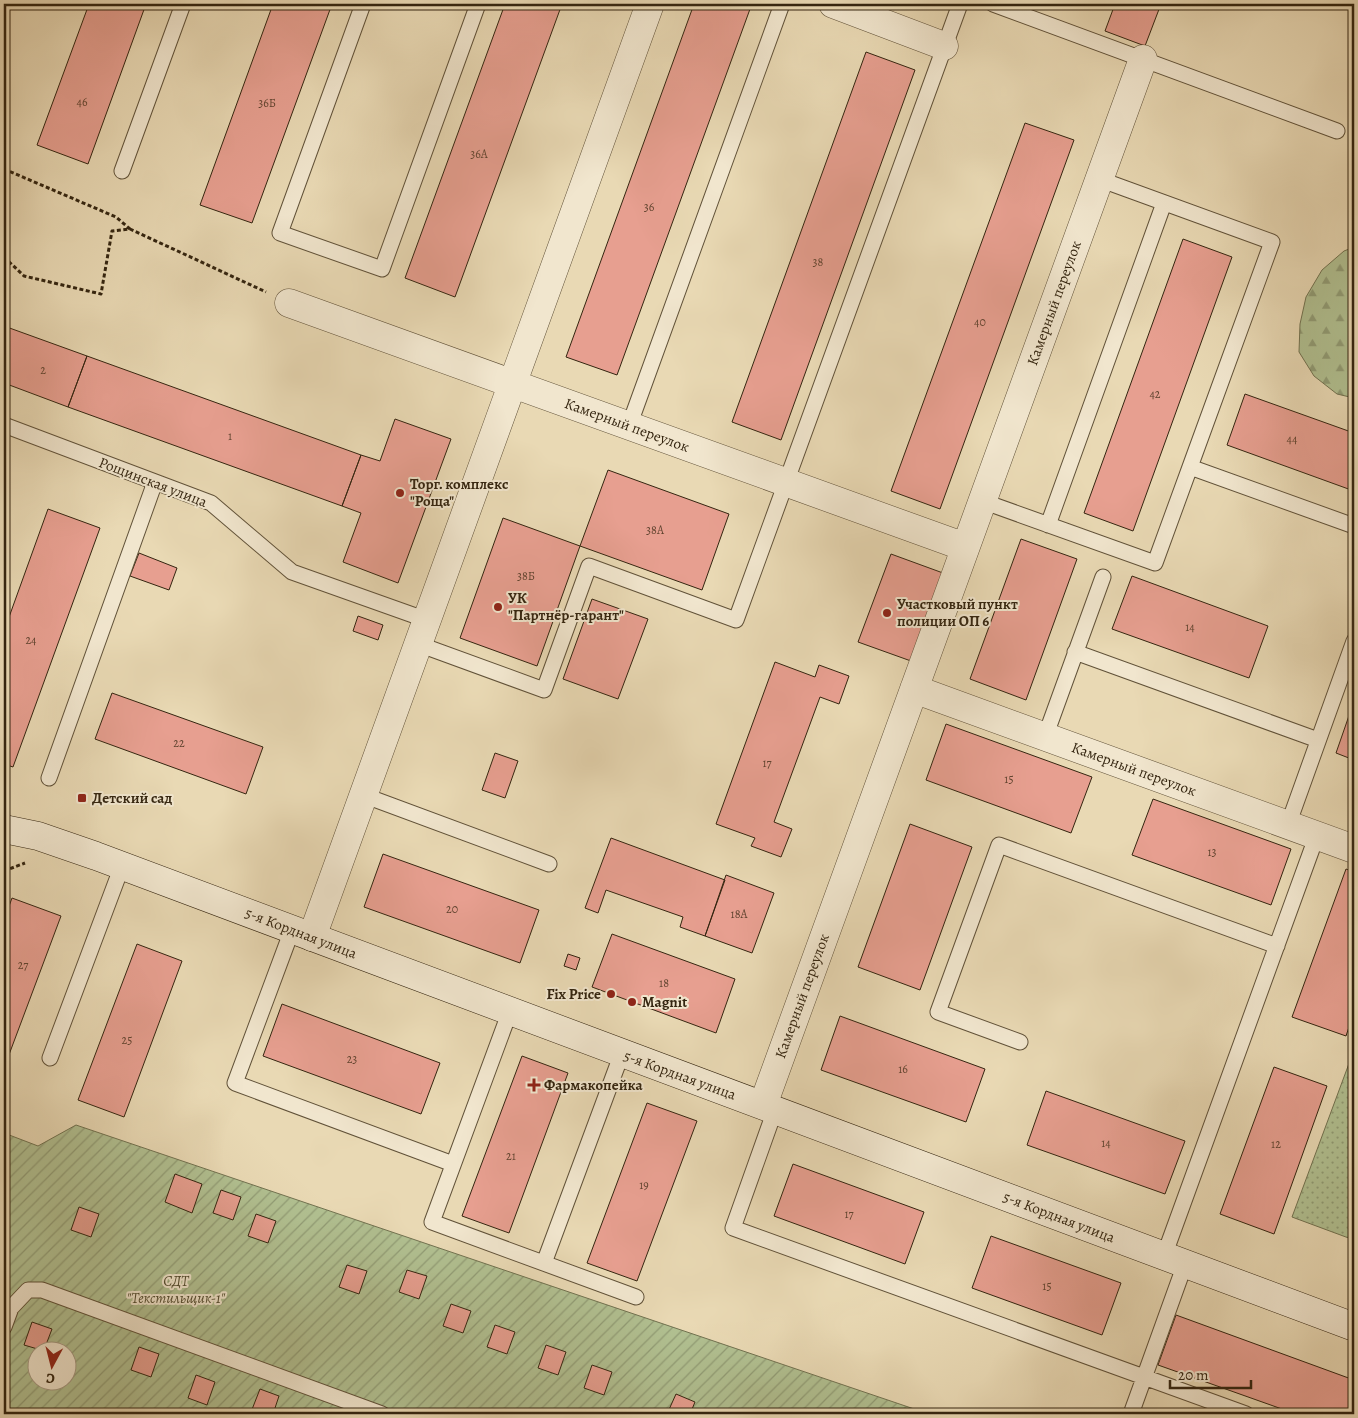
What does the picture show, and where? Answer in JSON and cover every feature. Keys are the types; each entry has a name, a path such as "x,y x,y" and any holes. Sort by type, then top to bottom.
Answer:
{"street":[{"path":"302,933 363,795 650,4"},
{"path":"833,4 944,46"},
{"name":"Камерный переулок","path":"769,1108 914,689 1142,59"},
{"name":"Камерный переулок","path":"289,303 965,547"},
{"name":"Камерный переулок","path":"914,689 1354,849"},
{"name":"5-я Кордная улица","path":"4,829 38,836 122,866 1354,1327"}],"lane":[{"path":"122,171 183,4"},
{"path":"363,4 280,233 382,269 478,4"},
{"path":"629,426 782,4"},
{"path":"786,482 960,4"},
{"path":"993,4 1337,131"},
{"path":"982,501 1155,563 1272,242 1099,179"},
{"path":"1048,525 1164,203"},
{"name":"Рощинская улица","path":"4,425 211,503 292,572 544,690 589,566 736,620 786,482"},
{"path":"1190,467 1354,526"},
{"path":"49,778 155,482"},
{"path":"1045,737 1103,577"},
{"path":"1288,825 1354,641"},
{"path":"1075,652 1318,740"},
{"path":"363,795 549,864"},
{"path":"1131,1414 1144,1377 1175,1260 1277,946 1317,835"},
{"path":"1020,1042 938,1012 999,845 1277,946"},
{"path":"50,1058 122,866"},
{"path":"302,933 235,1083 453,1164"},
{"path":"510,1011 432,1222 636,1297"},
{"path":"544,1263 622,1053"},
{"path":"769,1108 733,1228 1246,1414"},
{"path":"4,1327 10,1308 28,1290 42,1290 382,1414"}],"path":[{"path":"4,169 116,217 130,229 289,303"},
{"path":"4,258 24,276 100,294 112,231 130,229"}],"green space":[{"path":"1354,247 1354,398 1337,394 1314,376 1299,352 1300,324 1306,297 1322,270 1344,251"},
{"path":"1354,1050 1354,1240 1292,1217"},
{"name":"СДТ \"Текстильщик-1\"","path":"76,1125 929,1414 4,1414 4,1133 38,1146"}],"building":[{"path":"89,4 146,4 88,164 37,145"},
{"path":"273,4 332,4 252,223 200,205"},
{"path":"505,4 562,4 455,297 405,278"},
{"path":"694,4 735,4 750,9 617,375 566,357"},
{"path":"1115,4 1161,4 1145,46 1105,31"},
{"path":"866,52 915,70 781,440 732,422"},
{"path":"1025,123 1074,140 940,509 891,491"},
{"path":"1183,239 1232,257 1133,531 1084,513"},
{"path":"4,326 87,356 68,407 4,383"},
{"path":"87,356 361,455 342,506 68,407"},
{"path":"1245,394 1354,433 1354,491 1227,445"},
{"path":"395,419 451,439 398,583 343,562 361,513 342,506 361,455 380,461"},
{"path":"608,470 729,514 702,590 580,546"},
{"path":"48,509 100,528 13,767 4,764 4,631"},
{"path":"503,518 580,546 537,666 460,638"},
{"path":"1021,539 1077,559 1026,700 970,679"},
{"path":"139,553 177,568 169,590 130,576"},
{"path":"891,554 943,573 911,661 858,642"},
{"path":"1132,576 1268,626 1249,678 1112,629"},
{"path":"592,599 648,619 618,699 563,679"},
{"path":"358,616 383,625 378,640 353,631"},
{"path":"775,662 815,677 819,665 849,676 839,704 820,697 774,822 792,829 781,857 751,846 755,838 716,824"},
{"path":"112,693 263,747 246,794 95,739"},
{"path":"1352,707 1354,708 1354,760 1336,753"},
{"path":"946,724 1092,777 1071,833 926,780"},
{"path":"495,753 518,761 505,798 482,790"},
{"path":"1153,799 1291,849 1271,905 1132,855"},
{"path":"910,824 972,847 920,990 858,967"},
{"path":"611,838 725,880 705,936 680,927 683,917 606,890 598,913 585,908"},
{"path":"383,854 539,910 520,963 364,907"},
{"path":"1346,869 1354,872 1354,1012 1346,1036 1292,1017"},
{"path":"726,875 774,893 752,953 705,936"},
{"path":"12,898 61,916 4,1068 4,920"},
{"path":"612,934 735,979 716,1033 592,987"},
{"path":"137,944 182,961 124,1117 78,1100"},
{"path":"568,954 580,958 576,970 564,966"},
{"path":"282,1004 440,1063 421,1114 263,1056"},
{"path":"840,1016 985,1069 966,1122 821,1070"},
{"path":"522,1056 568,1073 509,1233 462,1216"},
{"path":"1274,1067 1327,1086 1274,1234 1220,1214"},
{"path":"1046,1091 1185,1141 1165,1194 1027,1145"},
{"path":"647,1103 697,1121 637,1281 587,1263"},
{"path":"793,1164 924,1212 905,1264 774,1216"},
{"path":"175,1174 202,1184 192,1213 165,1202"},
{"path":"221,1190 241,1197 233,1220 213,1213"},
{"path":"79,1207 99,1214 91,1237 71,1230"},
{"path":"256,1214 276,1221 268,1243 248,1236"},
{"path":"991,1236 1121,1283 1102,1335 972,1288"},
{"path":"347,1265 367,1271 359,1294 339,1287"},
{"path":"407,1270 427,1276 419,1299 399,1292"},
{"path":"451,1304 471,1311 463,1333 443,1326"},
{"path":"1176,1315 1354,1380 1354,1414 1296,1414 1158,1365"},
{"path":"32,1322 52,1329 48,1340 28,1340 28,1346 24,1345"},
{"path":"495,1325 515,1332 507,1354 487,1347"},
{"path":"546,1345 566,1352 558,1375 538,1368"},
{"path":"139,1347 159,1354 151,1377 131,1370"},
{"path":"592,1365 612,1372 604,1395 584,1388"},
{"path":"196,1375 215,1382 207,1405 188,1398"},
{"path":"260,1389 279,1396 273,1414 251,1412"},
{"path":"676,1394 695,1402 690,1414 667,1414"}],"place":[{"name":"Торг. комплекс \"Роща\"","path":"400,493"},
{"name":"УК \"Партнёр-гарант\"","path":"498,607"},
{"name":"Участковый пункт полиции ОП 6","path":"887,613"},
{"name":"Детский сад","path":"82,798"},
{"name":"Fix Price","path":"611,994"},
{"name":"Magnit","path":"632,1002"},
{"name":"Фармакопейка","path":"534,1085"}]}
